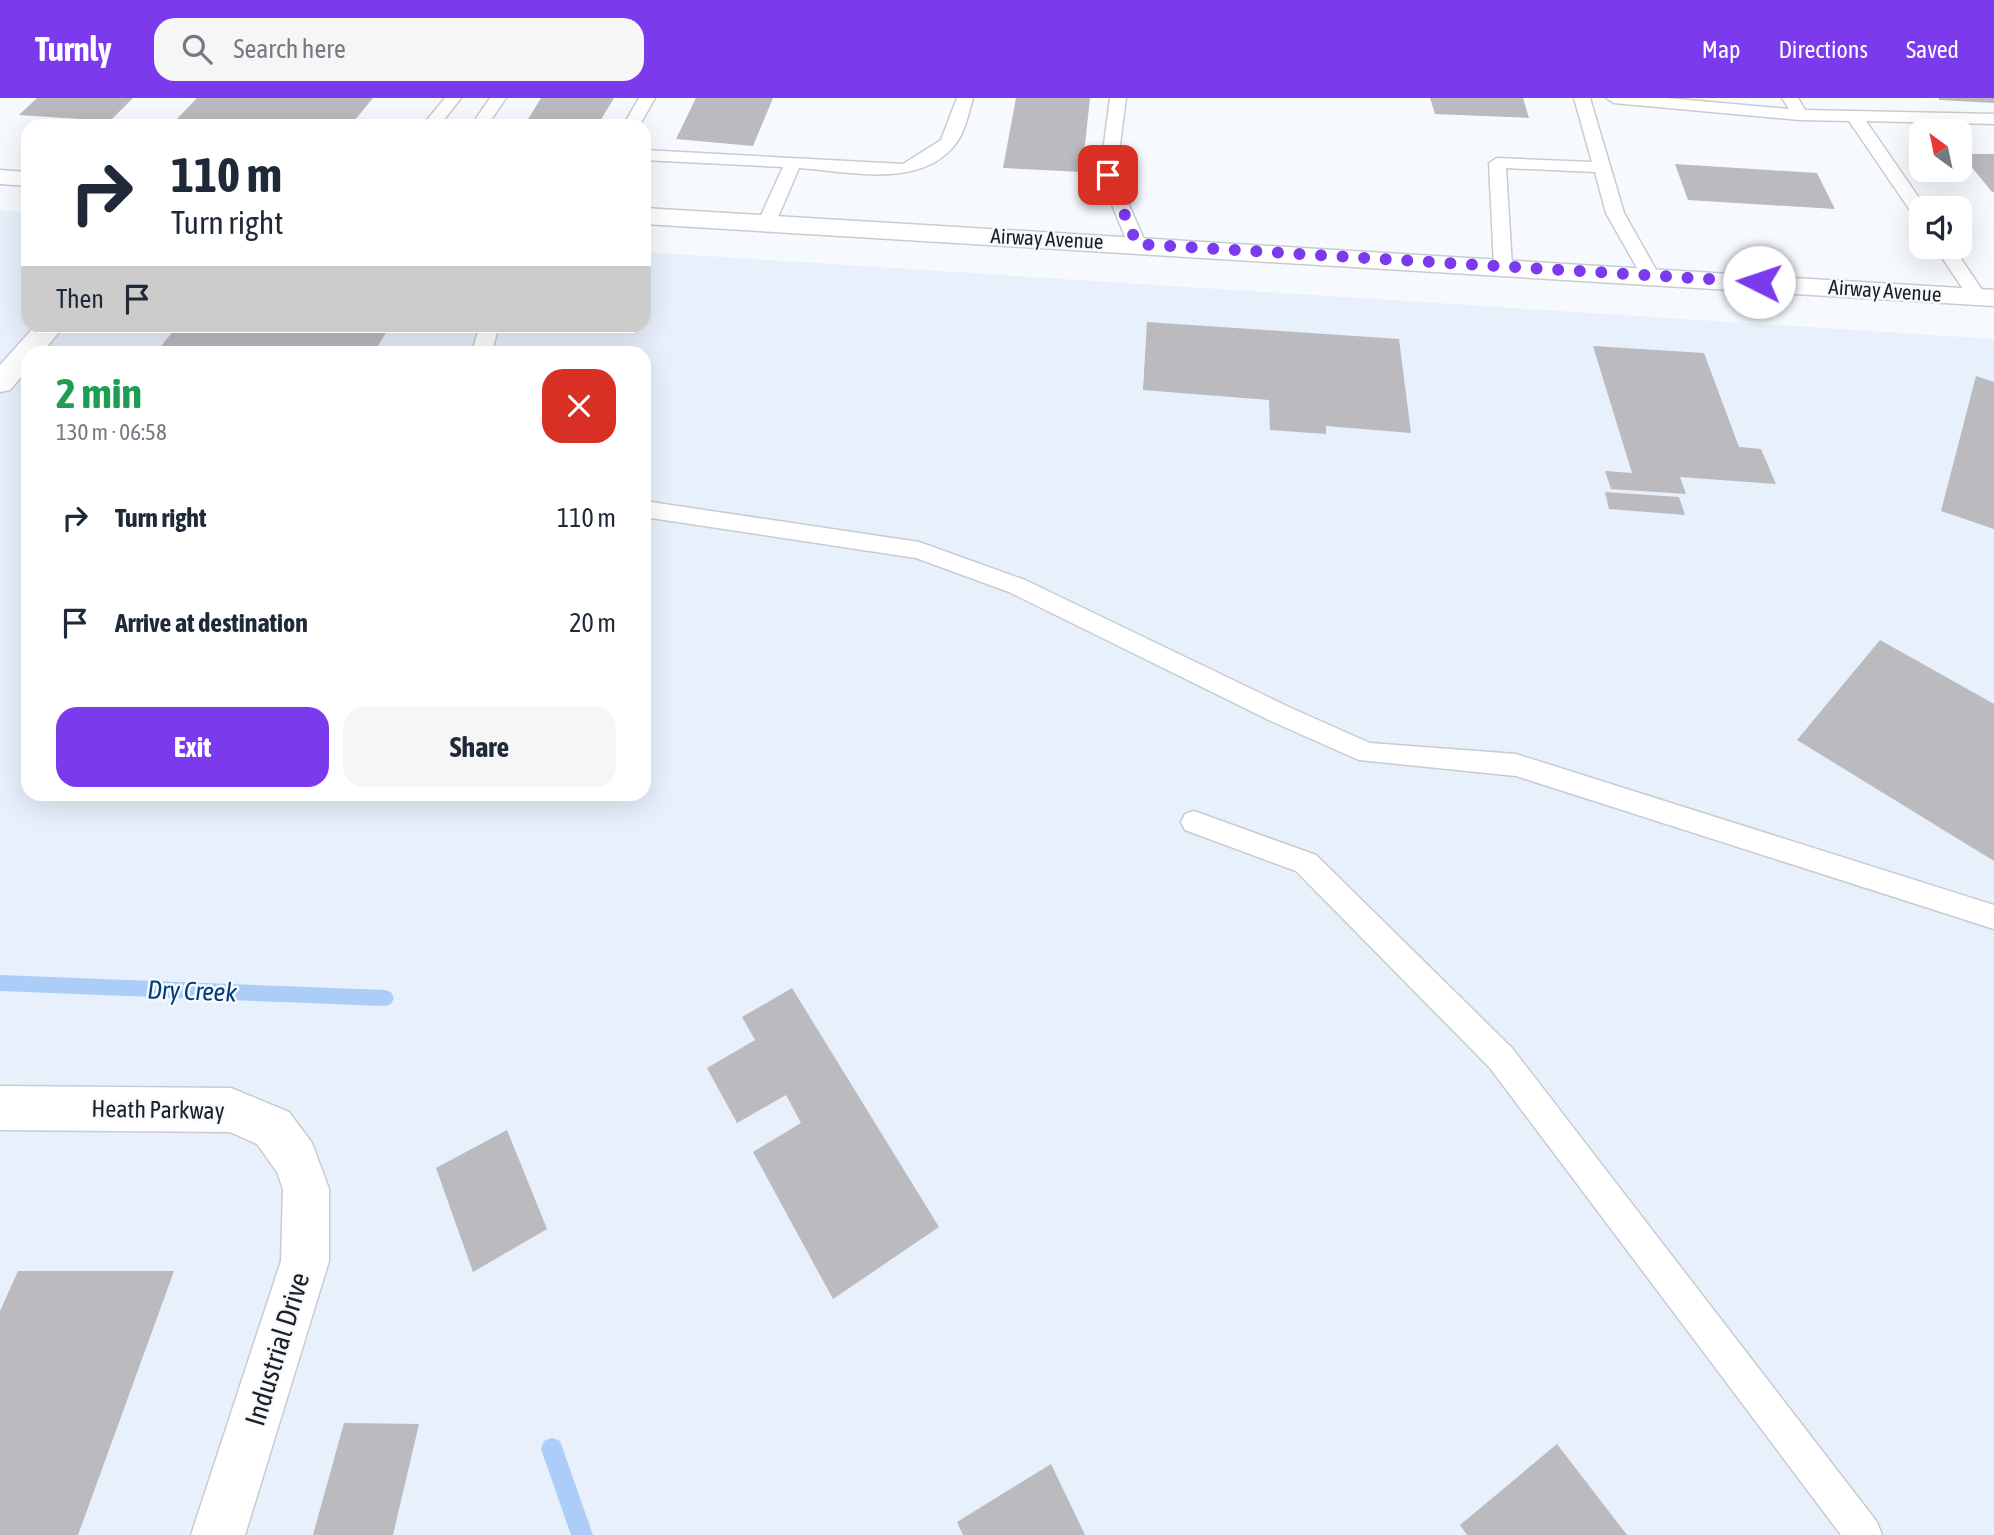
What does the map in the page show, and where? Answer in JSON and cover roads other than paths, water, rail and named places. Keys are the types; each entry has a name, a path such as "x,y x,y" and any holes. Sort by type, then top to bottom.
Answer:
{"street":[{"path":"0,177 21,178"},
{"name":"Airway Avenue","path":"651,216 1986,297"},
{"path":"0,383 21,359"},
{"name":"Heath Parkway","path":"0,1108 231,1110 273,1128 296,1159"},
{"name":"Industrial Drive","path":"218,1535 305,1261 306,1189 296,1159"}],"lane":[{"path":"436,119 453,98"},
{"path":"484,119 498,98"},
{"path":"635,119 647,98"},
{"path":"651,155 905,169 932,156 954,139 965,98"},
{"path":"1118,98 1108,175 1137,244"},
{"path":"1582,98 1615,213 1650,275"},
{"path":"1614,98 1800,115 1994,119"},
{"path":"1790,98 1800,115"},
{"path":"1854,116 1909,196"},
{"path":"766,224 793,163"},
{"path":"1503,266 1497,163 1602,167"},
{"path":"1954,259 1986,297"},
{"path":"651,510 919,550 1017,586 1282,715 1368,753 1516,765 1994,918"},
{"path":"1194,822 1306,863 1501,1058 1864,1535"}],"waterway":[{"name":"Dry Creek","path":"0,983 385,998"},
{"name":"Dry Creek","path":"552,1449 582,1535"}]}
